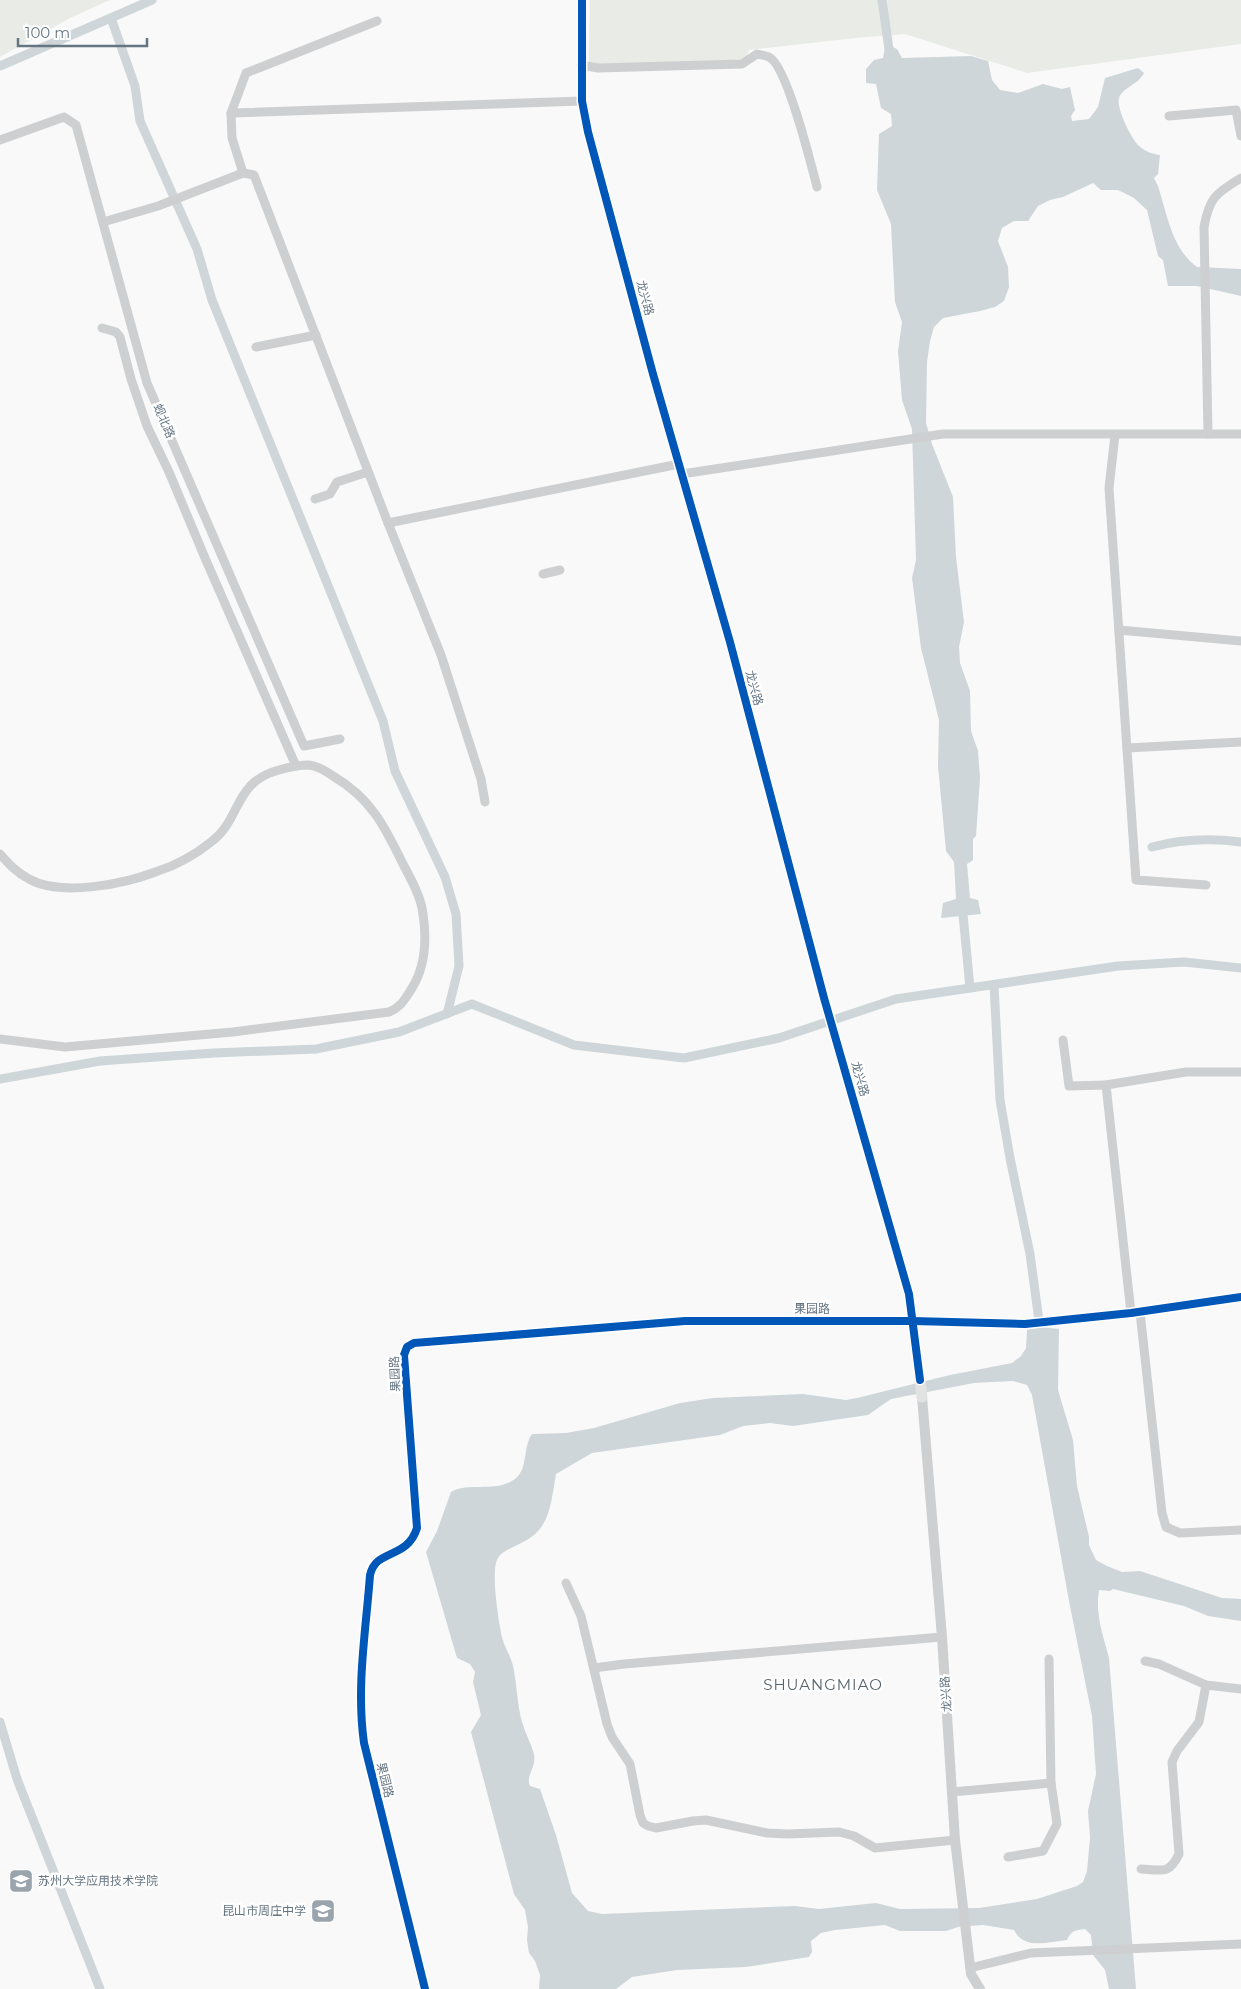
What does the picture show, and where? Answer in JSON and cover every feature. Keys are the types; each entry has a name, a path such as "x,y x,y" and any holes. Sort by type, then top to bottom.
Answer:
{"main road":[{"path":"920,1380 922,1397"}],"street":[{"name":"龙兴路","path":"582,0 582,101 588,132 680,469 733,651 824,998 908,1294 920,1380"},
{"path":"244,173 232,138 231,113 246,73 377,22"},
{"path":"581,65 598,68 742,64 757,54 769,57 777,66 788,90 817,187"},
{"path":"231,113 582,101"},
{"path":"1169,116 1236,110 1241,136"},
{"name":"蚬北路","path":"0,140 64,117 76,125 147,383 304,746 340,739"},
{"path":"103,222 158,206 244,173 254,175 441,656 481,779 485,802"},
{"path":"1208,434 1204,227 1208,208 1216,196 1241,178"},
{"path":"102,328 116,332 120,337 131,379 147,426 169,472 296,766"},
{"path":"256,347 316,335"},
{"path":"388,523 680,469 940,434 1241,434"},
{"path":"1115,435 1109,488 1136,880 1206,885"},
{"path":"315,499 330,494 337,482 368,472"},
{"path":"543,574 560,570"},
{"path":"1119,630 1241,641"},
{"path":"1127,748 1241,742"},
{"path":"0,854 15,870 30,880 58,886 74,887 112,883 159,871 187,857 213,840 226,826 246,790 257,779 272,772 296,766 310,765 340,780 362,797 385,826 414,887 423,916 425,957 420,973 403,1003 397,1008 377,1014 192,1037 65,1047 0,1039"},
{"path":"1063,1040 1068,1086 1106,1085 1186,1072 1241,1072"},
{"path":"1106,1085 1162,1513 1166,1527 1180,1533 1241,1530"},
{"name":"果园路","path":"425,1989 360,1720 360,1691 372,1565 408,1545 414,1537 417,1528 404,1355 407,1347 414,1343 658,1322 913,1321 1025,1324 1056,1322 1241,1297"},
{"name":"龙兴路","path":"922,1397 942,1637 955,1840 971,1974 980,1989"},
{"path":"566,1583 581,1616 606,1724 612,1737 630,1764 640,1815 643,1822 648,1826 656,1828 706,1820 767,1833 839,1832 854,1836 875,1848 955,1840"},
{"path":"594,1668 942,1637"},
{"path":"1008,1857 1043,1851 1057,1824 1051,1784 1049,1659"},
{"path":"1145,1661 1159,1664 1206,1685 1241,1690"},
{"path":"1141,1869 1165,1870 1174,1866 1179,1854 1172,1762 1177,1750 1199,1722 1206,1685"},
{"path":"952,1792 1051,1784"},
{"path":"970,1968 1031,1953 1138,1950 1241,1944"}],"shaded area":[{"path":"0,0 110,0 70,18 0,57"},
{"path":"590,0 1241,0 1241,44 1027,73 905,34 749,50 745,63 611,68 589,63"},
{"path":"888,45 897,49 902,58 971,56 988,61 992,80 1000,90 1018,93 1043,84 1062,89 1070,87 1075,110 1071,116 1072,121 1089,119 1098,107 1105,78 1138,68 1144,73 1121,94 1119,98 1120,109 1128,130 1138,145 1148,152 1160,155 1158,174 1154,178 1176,241 1189,260 1197,267 1241,269 1241,296 1197,286 1168,286 1163,260 1158,256 1147,210 1134,198 1118,190 1101,190 1093,183 1038,206 1028,221 1014,221 1002,228 998,241 1008,267 1009,287 1004,301 995,307 943,318 934,327 927,362 926,423 932,444 953,497 956,557 964,622 959,647 960,663 970,691 971,731 978,751 980,778 976,836 973,839 973,860 967,864 970,898 978,900 981,914 941,918 943,903 956,899 954,862 946,851 938,766 939,720 921,648 912,578 916,560 912,429 902,400 898,351 902,322 895,302 891,224 877,190 879,134 892,126 891,114 881,108 876,84 866,83 866,69 874,60 883,58 885,47"},
{"path":"1040,1327 1059,1329 1058,1390 1073,1440 1077,1486 1089,1537 1089,1545 1096,1560 1122,1572 1140,1571 1222,1598 1241,1599 1241,1621 1208,1616 1184,1606 1113,1589 1110,1591 1099,1590 1099,1616 1109,1658 1136,1989 1109,1989 1105,1970 1093,1955 1091,1935 1085,1929 1074,1931 1067,1940 1037,1943 1024,1940 1014,1930 983,1925 958,1927 946,1931 900,1931 885,1925 821,1933 811,1941 812,1952 809,1957 746,1967 677,1970 632,1977 616,1989 539,1989 540,1975 535,1961 529,1953 525,1910 514,1894 471,1732 481,1715 473,1682 475,1672 470,1664 457,1658 426,1552 437,1531 451,1492 466,1487 492,1487 509,1483 516,1478 522,1469 527,1445 532,1434 566,1433 594,1428 680,1403 713,1398 803,1394 846,1400 857,1398 950,1375 1012,1363 1021,1356 1026,1348 1027,1330","holes":["1013,1381 1027,1385 1032,1395 1092,1716 1096,1774 1088,1811 1090,1838 1087,1871 1083,1882 1077,1886 1037,1899 979,1908 900,1909 876,1903 819,1909 795,1906 602,1914 588,1911 572,1893 556,1835 540,1789 530,1786 529,1779 534,1763 534,1754 522,1722 513,1666 502,1637 495,1585 496,1564 500,1555 532,1536 544,1522 551,1504 556,1474 592,1453 720,1435 743,1426 770,1423 793,1426 868,1415 891,1399 974,1383"]}],"waterway":[{"path":"0,66 152,0"},
{"path":"882,0 890,56"},
{"path":"111,18 135,86 140,121 197,249 212,300 383,721 395,771 445,877 456,914 459,966 447,1014"},
{"path":"1152,847 1196,840 1241,842"},
{"path":"962,904 970,988"},
{"path":"0,1079 100,1061 214,1053 316,1049 399,1032 472,1004 574,1045 684,1058 779,1038 896,999 1118,966 1184,962 1241,968"},
{"path":"994,985 1000,1100 1030,1254 1040,1328"},
{"path":"0,1722 17,1779 100,1989"}],"cycle path":[{"path":"582,0 582,101 588,132 653,374 730,642 824,998 909,1294 920,1380"},
{"path":"425,1989 364,1743 361,1701 362,1659 370,1575 378,1561 406,1545 417,1528 404,1355 407,1347 414,1343 685,1321 913,1321 1025,1324 1131,1313 1241,1297"}],"place":[{"name":"苏州大学应用技术学院","path":"21,1881"},
{"name":"昆山市周庄中学","path":"323,1911"}],"district":[{"name":"SHUANGMIAO","path":"823,1685"}]}
